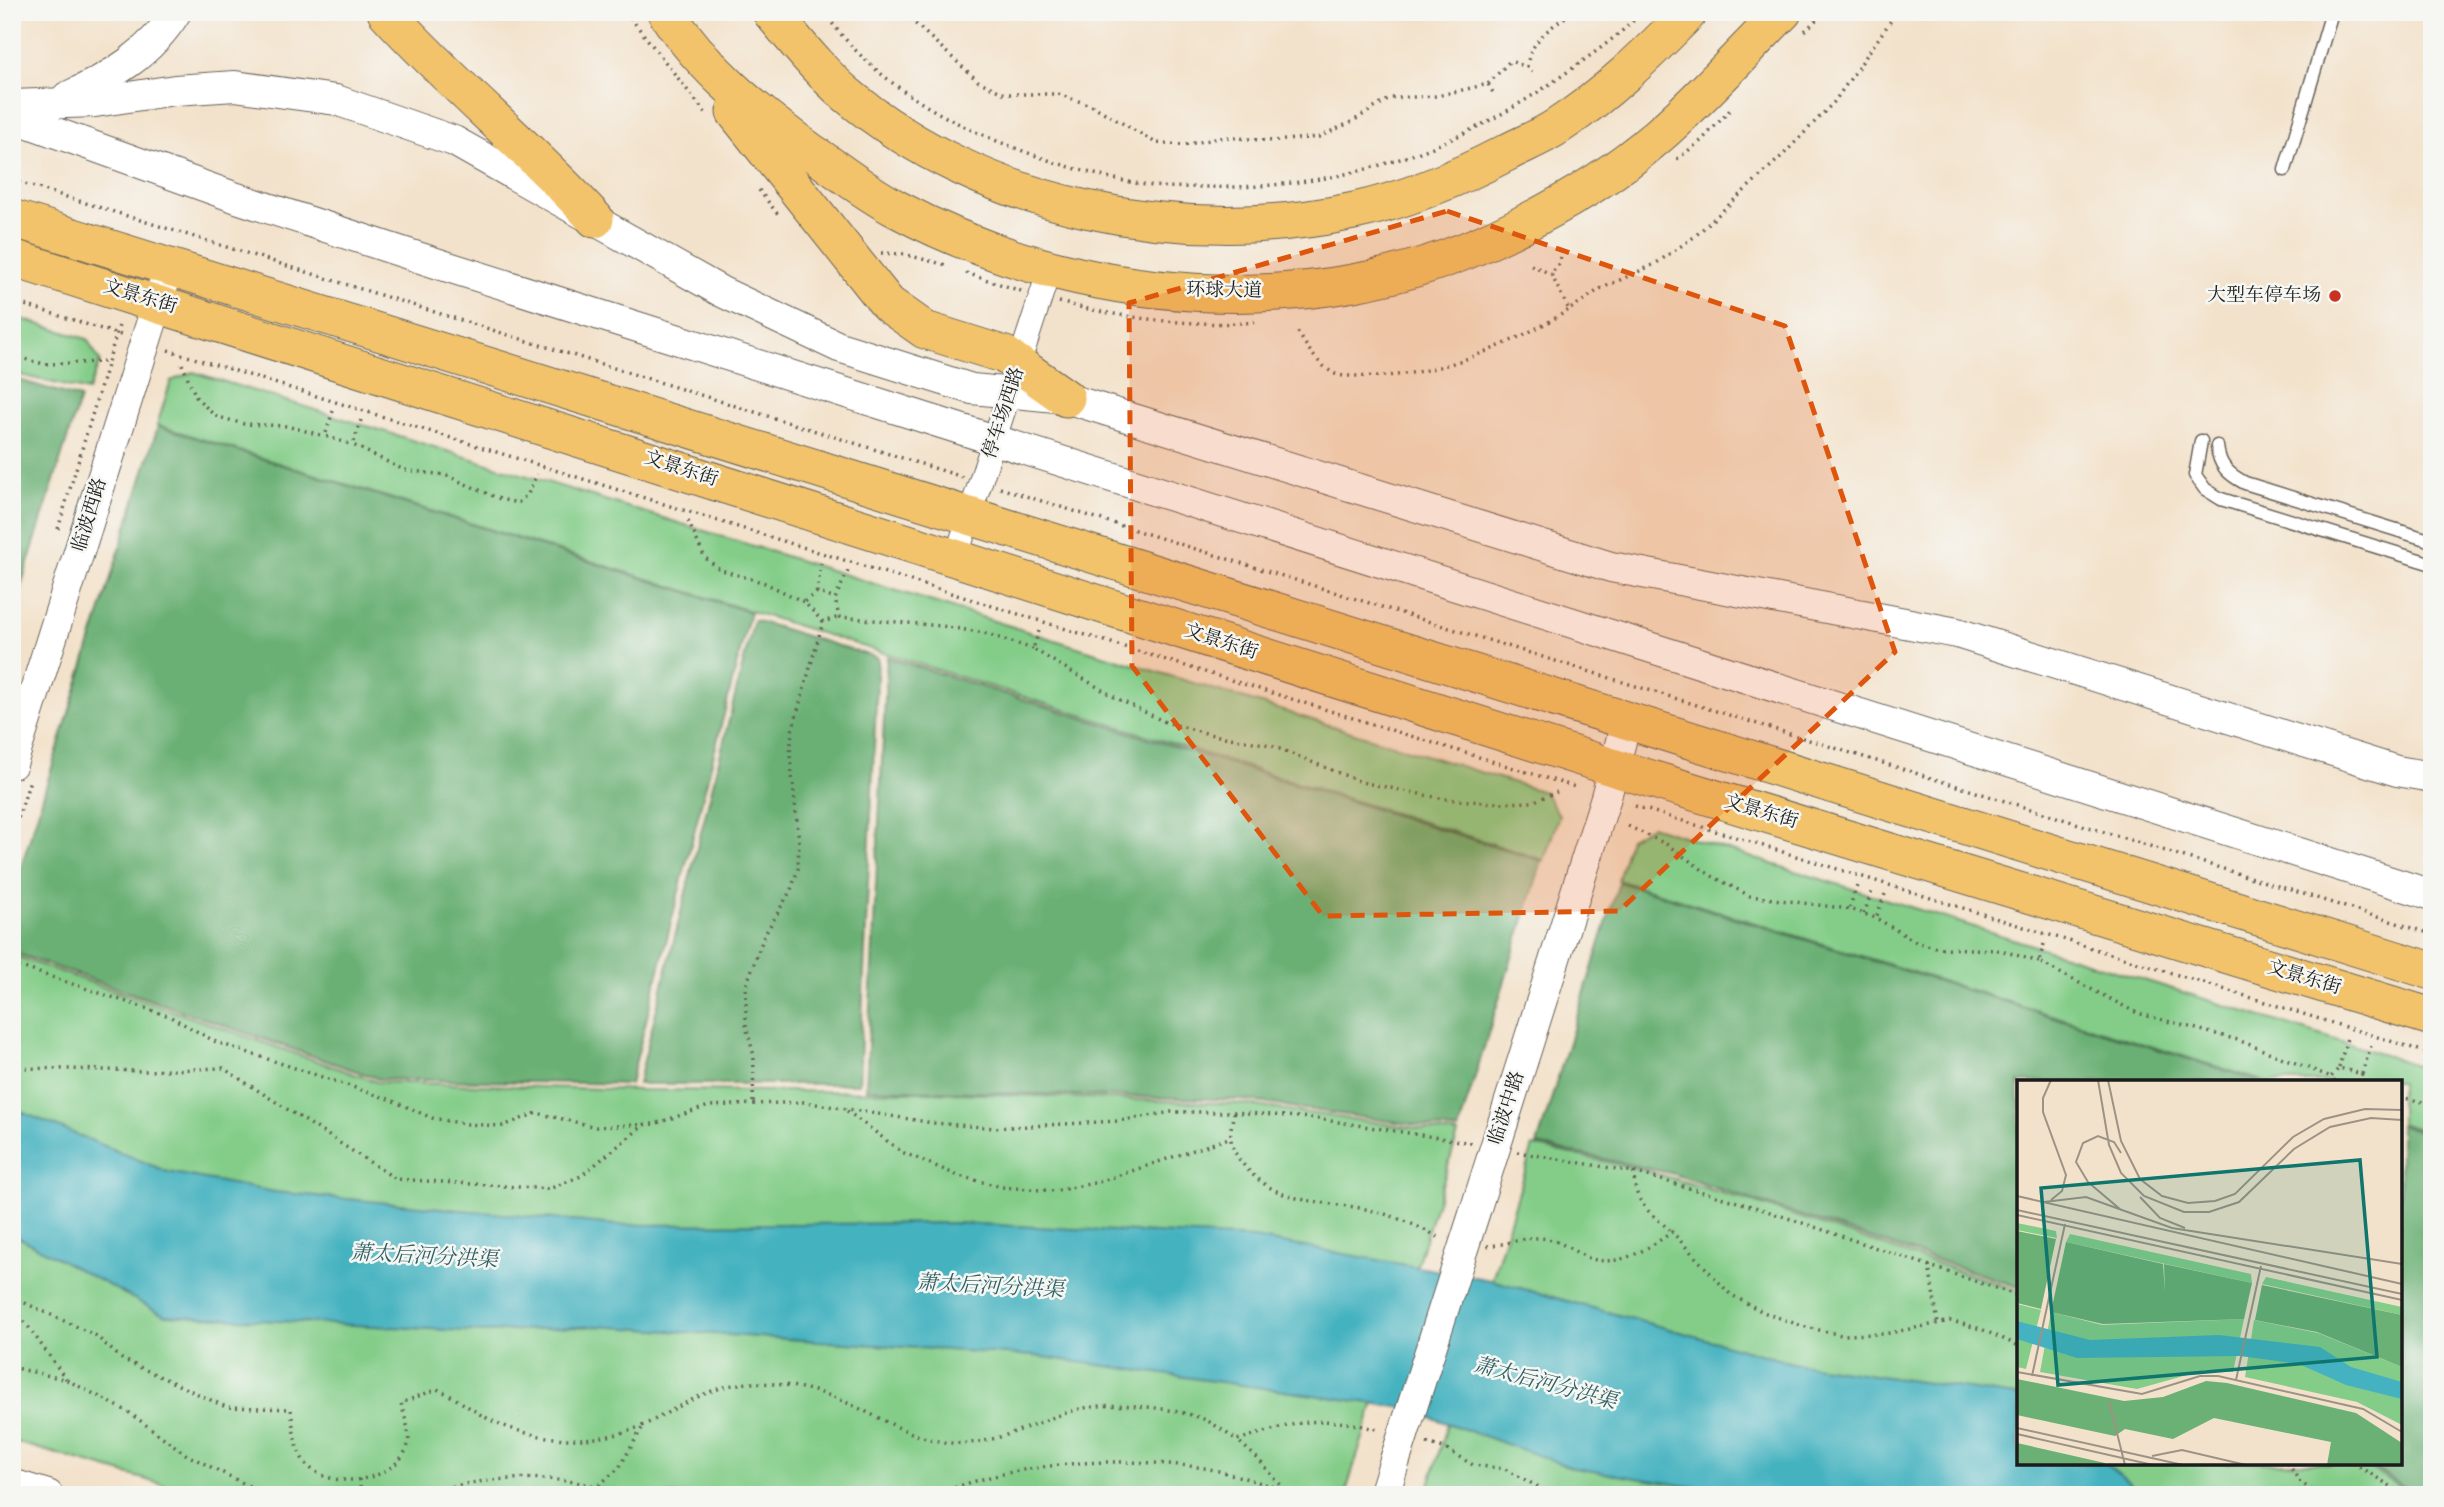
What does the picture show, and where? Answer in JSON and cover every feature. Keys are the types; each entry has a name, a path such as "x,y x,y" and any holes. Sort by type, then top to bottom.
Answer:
{"main road":[{"path":"386,12 426,56 561,181 595,219"},
{"name":"环球大道","path":"666,12 702,61 725,85 853,183 938,229 983,248 1050,268 1121,284 1166,290 1266,293 1355,282 1453,256 1540,216 1658,136 1783,12"},
{"path":"771,12 815,64 878,119 992,179 1072,205 1112,214 1234,225 1275,223 1355,211 1394,201 1470,172 1555,128 1594,101 1636,66 1689,12"},
{"path":"702,61 730,106 888,304 925,331 1005,355 1014,379 1066,398"},
{"name":"文景东街","path":"12,218 976,499 1627,719 2432,971"},
{"name":"文景东街","path":"12,258 956,557 1611,782 2432,1017"}],"street":[{"path":"47,106 100,82 134,59 162,34 176,12"},
{"path":"12,105 47,106 175,90 234,86 336,100 454,141 722,292 839,347 972,389 1014,379"},
{"path":"12,117 237,198 442,265 2432,895"},
{"name":"临波西路","path":"12,764 153,261"},
{"name":"停车场西路","path":"956,557 1050,268"},
{"path":"1066,398 1611,567 1957,633 2398,771 2432,777"},
{"name":"临波中路","path":"1384,1495 1611,782 1627,719"},
{"path":"12,1485 48,1495"}],"lane":[{"path":"2286,170 2333,12"},
{"path":"2201,441 2195,475 2205,489 2221,499 2432,564"},
{"path":"2217,446 2218,461 2230,474 2245,483 2432,541"}],"path":[{"path":"824,12 842,37 901,91 980,135 1062,166 1154,186 1259,188 1354,174 1453,141 1527,100 1618,36 1642,12"},
{"path":"898,12 909,18 978,81 1005,94 1058,93 1082,102 1156,144 1182,145 1226,137 1273,141 1319,137 1391,98 1437,96 1488,84 1510,61 1527,67 1532,72"},
{"path":"1527,67 1528,53 1540,37 1573,12"},
{"path":"1298,332 1308,351 1335,375 1381,377 1481,354 1525,337 1600,289 1655,264 1694,237 1783,155 1834,102 1897,12"},
{"path":"1488,84 1495,96"},
{"path":"12,180 144,221 976,499 2432,934"},
{"path":"144,221 153,261"},
{"path":"1550,274 1560,263 1561,250"},
{"path":"1531,265 1550,274 1569,310"},
{"name":"临波西路","path":"56,537 130,338 142,297"},
{"path":"12,302 1611,782 2432,1054"},
{"path":"12,356 44,364 105,362"},
{"path":"182,364 196,397 215,416 244,424 286,426 353,444 404,470 445,475 500,499 518,503 528,494 537,474"},
{"path":"325,436 333,411"},
{"path":"353,444 361,420"},
{"path":"688,521 705,558 722,570 765,583 804,602 823,622"},
{"path":"804,602 817,592 821,563"},
{"path":"839,617 835,599 848,571"},
{"path":"817,592 835,599"},
{"path":"823,622 839,617 953,628 984,634 1033,649 1116,698 1165,722 1213,735 1270,745 1361,782 1444,799 1497,803 1532,802 1557,792"},
{"path":"753,1102 754,1056 746,1026 746,986 764,936 791,890 798,869 799,842 790,755 792,731 823,622"},
{"path":"1033,649 1039,631"},
{"path":"1628,826 1667,844 1710,876 1750,896 1849,909 1876,919 1918,943 1940,948 2000,950 2039,962 2137,1013 2238,1040 2333,1080"},
{"path":"1849,909 1857,886"},
{"path":"1864,914 1872,891"},
{"path":"1876,919 1885,894"},
{"path":"2039,962 2044,944"},
{"path":"12,964 169,1016 216,1042 389,1098 432,1118 466,1124 503,1126 537,1113 596,1127 645,1124 709,1106 753,1102 804,1102 933,1123 994,1128 1118,1121 1172,1112 1234,1112 1312,1118 1634,1172 1758,1208 2017,1295"},
{"path":"2331,1077 2339,1068 2347,1038"},
{"path":"2360,1080 2371,1046"},
{"path":"12,1065 144,1071 223,1068 396,1179 549,1189 581,1176 645,1124"},
{"path":"2339,1068 2362,1074"},
{"path":"2402,1097 2432,1104"},
{"path":"845,1110 902,1152 959,1176 1002,1187 1055,1191 1099,1182 1228,1138"},
{"path":"1234,1112 1228,1138 1239,1160 1258,1180 1280,1195 1311,1203 1376,1211 1415,1225 1446,1241"},
{"path":"1634,1172 1634,1192 1640,1203 1672,1232 1730,1294 1763,1312 1802,1326 1852,1335 1884,1334 1951,1321 1981,1329 2017,1345"},
{"path":"1476,1246 1547,1238 1594,1259 1619,1260 1647,1250 1672,1232"},
{"path":"1929,1265 1938,1324"},
{"path":"12,1297 95,1335 122,1359 226,1407 291,1409 301,1458 310,1469 328,1478 359,1479 387,1471 400,1460 409,1443 401,1403 437,1389 502,1424 545,1437 617,1436 643,1426 715,1389 751,1383 801,1387 842,1400 898,1426 943,1442 994,1440 1082,1409 1126,1407 1174,1411 1207,1420 1237,1440"},
{"path":"12,1304 67,1380"},
{"path":"12,1367 67,1380 127,1411 187,1455 253,1488 275,1495"},
{"path":"598,1485 619,1468 643,1426"},
{"path":"934,1495 1029,1468 1110,1461 1199,1468 1285,1490 1289,1495"},
{"path":"2289,1465 2299,1481 2318,1495"},
{"path":"2356,1465 2405,1495"},
{"path":"421,1494 457,1483 524,1477 598,1485 627,1495"},
{"path":"359,1479 361,1495"}],"highlighted area":[{"path":"1447,211 1785,326 1895,652 1619,911 1323,916 1132,666 1129,303"}],"green space":[{"path":"12,316 87,339 100,361 88,391 12,373"},
{"path":"193,372 1544,792 1559,815 1544,860 157,425 171,381"},
{"path":"12,378 80,398 12,614"},
{"path":"158,426 750,612 630,1084 379,1079 12,952 12,896"},
{"path":"754,620 878,658 859,1084 638,1084"},
{"path":"887,657 1542,861 1458,1131 1243,1100 866,1089"},
{"path":"1651,826 2432,1070 2432,1133 2402,1124 2402,1080 2260,1080 1618,880 1630,838"},
{"path":"1619,882 2257,1080 2017,1080 2017,1286 1670,1173 1537,1145"},
{"path":"12,955 377,1082 640,1090 933,1092 1242,1104 1458,1134 1345,1495 199,1495 12,1441"},
{"path":"2402,1126 2432,1134 2432,1495 2418,1495 2368,1465 2402,1465"},
{"path":"1533,1146 1644,1170 1759,1204 2017,1290 2017,1465 2364,1465 2414,1495 1426,1495"}],"water":[{"name":"萧太后河分洪渠","path":"12,1108 168,1172 275,1192 616,1225 957,1223 1254,1238 1491,1280 1793,1363 2015,1396 2017,1465 2107,1465 2145,1495 1744,1495 1573,1468 1405,1408 1035,1356 597,1326 485,1332 164,1315 12,1234"}],"place":[{"name":"大型车停车场","path":"2335,296"}]}
